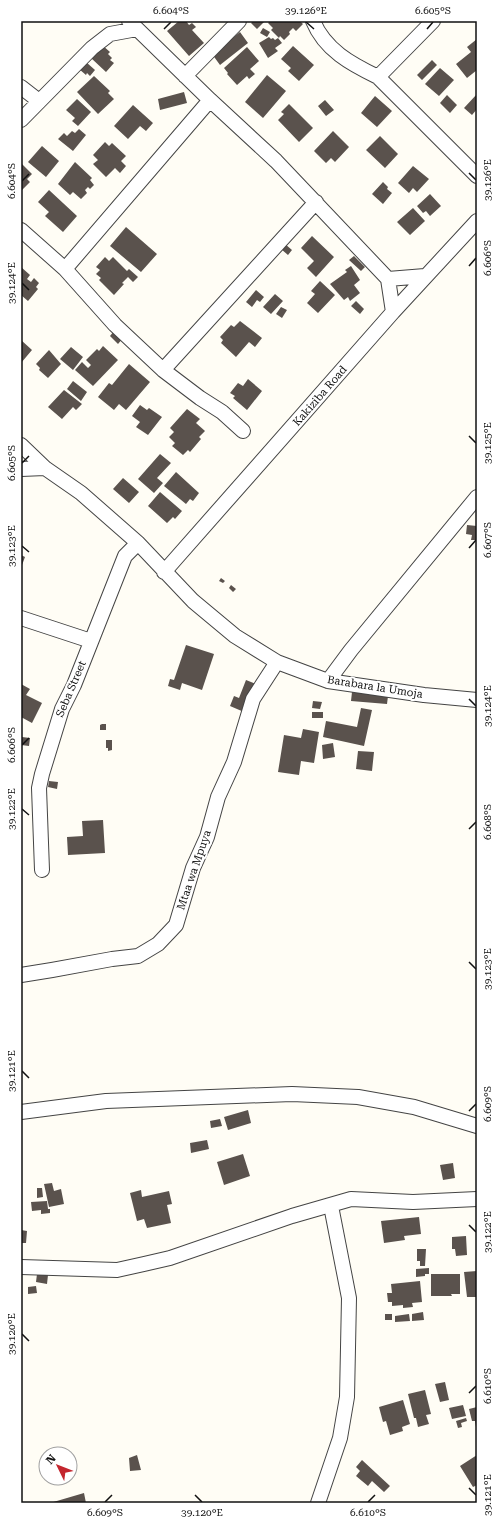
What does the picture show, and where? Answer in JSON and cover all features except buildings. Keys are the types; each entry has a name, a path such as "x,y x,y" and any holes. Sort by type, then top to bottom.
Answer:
{"street":[{"path":"185,76 239,21"},
{"path":"313,21 316,29 339,55 378,77 477,176"},
{"path":"378,77 433,21"},
{"path":"21,120 92,48 110,34 133,25 210,100 276,160 388,278 393,312"},
{"path":"21,87 39,101"},
{"path":"66,269 210,100"},
{"path":"163,370 316,202"},
{"name":"Kakiziba Road","path":"164,572 425,276 477,221"},
{"path":"21,230 66,269 115,325 163,370 200,398 222,412 243,431"},
{"path":"388,278 425,276"},
{"name":"Barabara la Umoja","path":"21,446 45,468 80,493 138,543 193,601 235,636 277,662 328,681 424,695 477,700"},
{"path":"21,469 45,468"},
{"path":"328,681 351,650 477,498"},
{"name":"Seba Street","path":"42,870 39,788 62,708 74,685 124,556 138,543"},
{"path":"21,618 91,641"},
{"name":"Mtaa wa Mpuya","path":"21,975 112,959 138,956 158,944 176,924 193,868 207,837 218,797 234,762 253,699 277,662"},
{"path":"21,1112 106,1101 292,1094 358,1097 414,1108 477,1126"},
{"path":"21,1267 117,1270 138,1266 170,1258 292,1216 351,1199 413,1202 477,1199"},
{"path":"318,1503 340,1438 347,1397 349,1298 331,1206"}]}
